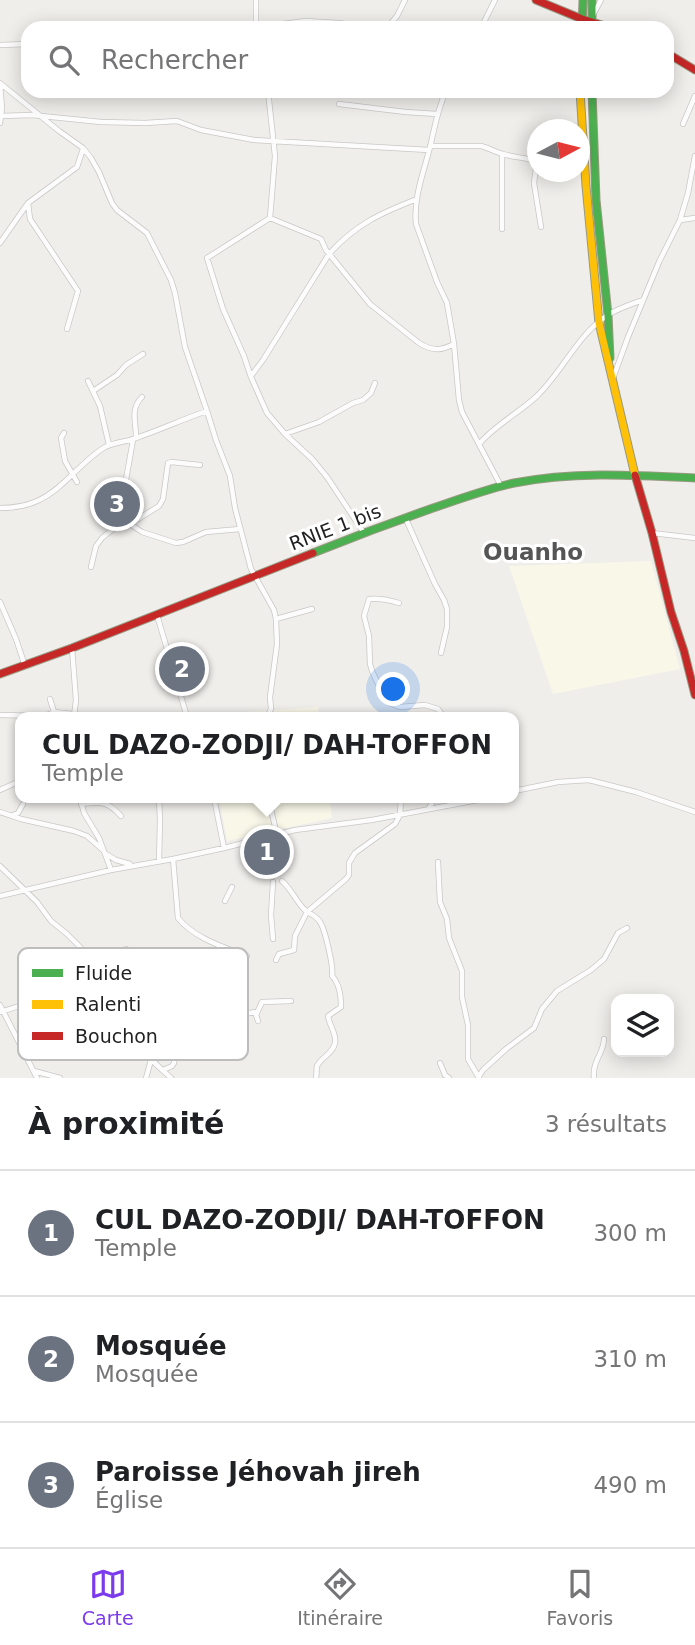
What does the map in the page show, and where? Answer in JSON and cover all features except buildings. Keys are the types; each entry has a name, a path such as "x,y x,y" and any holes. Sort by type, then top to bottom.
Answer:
{"main road":[{"path":"536,0 589,21"},
{"path":"582,19 583,0"},
{"path":"592,0 592,21"},
{"path":"674,57 695,70"},
{"path":"581,98 582,119"},
{"path":"592,98 595,184 612,383"},
{"path":"585,182 599,323 635,475 695,695"},
{"name":"RNIE 1 bis","path":"0,674 405,517 501,486 558,477 635,475 695,478"}],"street":[{"path":"256,0 256,21"},
{"path":"393,21 405,0"},
{"path":"484,21 490,3 495,0"},
{"path":"592,21 601,0"},
{"path":"0,45 21,44"},
{"path":"0,84 0,122"},
{"path":"0,84 83,148 99,172 117,210 147,233 175,293 185,347 230,476 235,508 253,576 276,618 277,644 270,712"},
{"path":"683,124 695,96"},
{"path":"269,98 275,156 270,218"},
{"path":"443,98 415,207 416,223 447,303 462,412 501,486"},
{"path":"339,104 437,114"},
{"path":"0,116 41,116 102,122 177,121 225,136 273,141 430,148 481,146 527,159"},
{"path":"0,243 29,203 77,167 83,148"},
{"path":"502,154 502,229"},
{"path":"612,383 643,300 680,220 695,156"},
{"path":"534,182 541,227"},
{"path":"586,186 595,184"},
{"path":"251,377 329,254 340,242 381,213 417,200"},
{"path":"29,203 30,219 78,291 67,329"},
{"path":"270,218 321,239 329,254 370,304 419,343 435,350 454,345"},
{"path":"270,218 206,258 223,309 267,413 320,468 364,533"},
{"path":"680,220 695,218"},
{"path":"479,444 488,432 537,396 587,334 608,315 643,300"},
{"path":"93,391 143,354"},
{"path":"88,381 100,406 109,445"},
{"path":"285,434 319,422 363,400 371,393 375,383"},
{"path":"118,525 136,434 134,413 136,403 142,397"},
{"path":"0,508 35,502 52,492 85,462 109,445 133,440 208,411"},
{"path":"64,433 61,438 65,461 77,482"},
{"path":"91,567 96,546 102,538 118,525 130,524 159,506 163,499 168,463 200,465"},
{"path":"405,517 447,608 447,627 441,653"},
{"path":"130,524 142,532 172,543 183,542 206,532 240,529"},
{"path":"652,533 695,538"},
{"path":"399,603 380,598 369,599 364,616 372,671 389,703 400,707 425,705 440,712"},
{"path":"0,602 25,666"},
{"path":"276,618 312,609"},
{"path":"157,614 186,712"},
{"path":"72,648 74,712"},
{"path":"50,699 54,712"},
{"path":"519,790 558,782 589,780 695,812"},
{"path":"81,803 99,838 111,870"},
{"path":"102,803 108,804 121,816"},
{"path":"159,803 159,861"},
{"path":"215,803 223,848"},
{"path":"270,803 277,835"},
{"path":"276,960 279,954 294,950 295,936 307,912 346,879 349,863 355,853 395,824 400,815 401,803"},
{"path":"429,808 432,803"},
{"path":"0,896 295,830 372,820 464,803"},
{"path":"12,816 18,813 23,804"},
{"path":"0,812 88,836 116,860 139,864"},
{"path":"173,859 178,918 196,933 225,948"},
{"path":"438,862 440,902 461,971 462,997 468,1025 467,1059 479,1077 506,1049 534,1028 542,1009 557,991 604,959 618,933 627,928"},
{"path":"0,866 81,948"},
{"path":"282,881 307,912 322,924 334,969 332,976 340,992 341,1007 328,1016 336,1042 333,1050 317,1066 316,1078"},
{"path":"273,882 273,939"},
{"path":"225,901 232,887"},
{"path":"258,1021 257,1012 262,1002 291,1001"},
{"path":"0,1005 18,1042"},
{"path":"248,1013 257,1012"},
{"path":"594,1078 594,1065 604,1046 604,1040"},
{"path":"28,1060 37,1078"},
{"path":"146,1078 151,1060"},
{"path":"152,1060 171,1078"},
{"path":"163,1070 172,1066 174,1060"},
{"path":"440,1063 445,1077"},
{"path":"34,1071 60,1078"}],"shaded area":[{"path":"651,561 680,669 553,694 509,566"},
{"path":"318,707 318,712 246,712"},
{"path":"220,803 330,803 332,818 227,841"}],"traffic: fast":[{"path":"582,21 583,0"},
{"path":"592,0 592,21"},
{"path":"592,98 596,200 610,358"},
{"path":"313,553 433,508 514,483 582,475 695,478"}],"traffic: slow":[{"path":"580,98 599,323 635,475"}],"traffic: jam":[{"path":"536,0 589,21"},
{"path":"674,57 695,70"},
{"path":"635,475 695,695"},
{"path":"0,674 313,553"}],"place":[{"name":"Paroisse Jéhovah jireh","path":"117,504"},
{"name":"Mosquée","path":"182,669"},
{"name":"CUL DAZO-ZODJI/ DAH-TOFFON","path":"267,852"}],"district":[{"name":"Ouanho","path":"533,552"}]}
